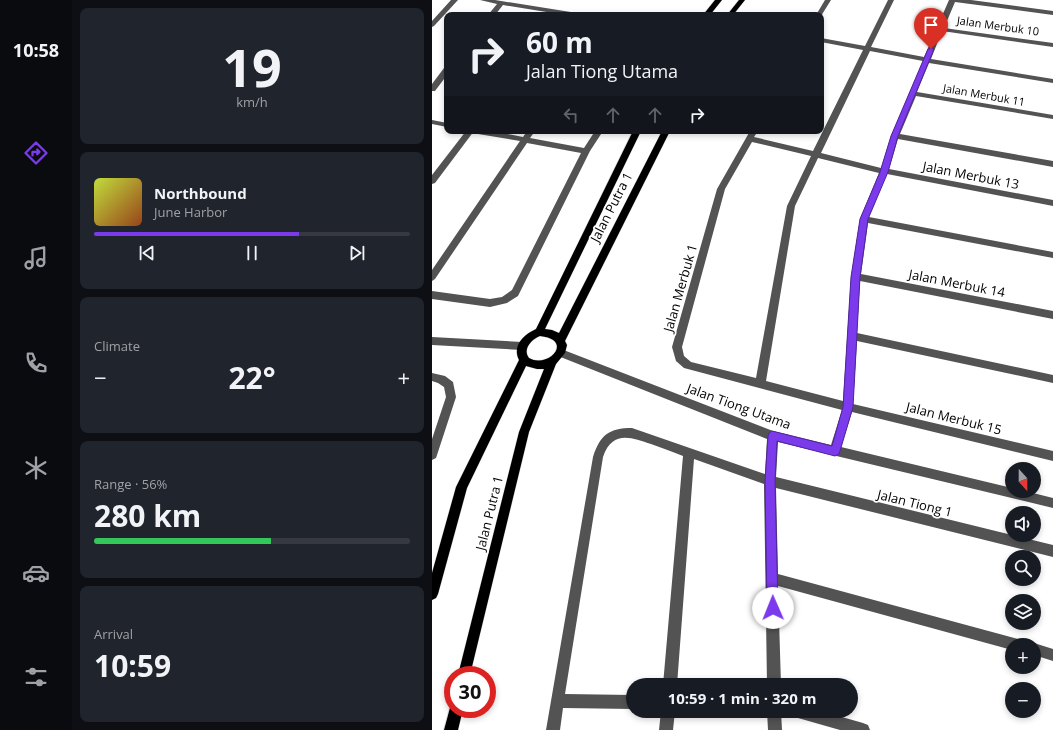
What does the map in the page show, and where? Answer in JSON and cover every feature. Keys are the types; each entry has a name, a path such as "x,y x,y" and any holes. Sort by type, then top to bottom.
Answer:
{"main road":[{"path":"709,12 719,0"},
{"path":"732,12 742,0"},
{"name":"Jalan Putra 1","path":"539,332 636,134"},
{"name":"Jalan Putra 1","path":"561,340 664,134"},
{"path":"539,332 556,334 561,340 561,353 552,361 542,365 532,365 524,360 521,351 522,346 532,335 539,332"},
{"path":"432,594 462,488 524,360"},
{"name":"Jalan Putra 1","path":"466,666 524,432 552,361"},
{"path":"451,730 454,718"}],"street":[{"path":"432,25 455,0"},
{"path":"483,0 548,12"},
{"path":"821,12 828,0"},
{"path":"760,384 791,206 891,0"},
{"path":"835,451 848,407 856,277 864,219 884,172 895,136 952,0"},
{"path":"956,0 1053,13"},
{"path":"494,12 501,3"},
{"name":"Jalan Merbuk 10","path":"940,28 1053,45"},
{"path":"824,41 927,60 1053,80"},
{"path":"432,89 444,74"},
{"name":"Jalan Merbuk 11","path":"912,94 1053,117"},
{"path":"432,122 444,124"},
{"path":"432,181 468,134"},
{"path":"494,134 586,152"},
{"path":"432,277 529,134"},
{"path":"432,295 490,303 504,300 515,293 586,152 597,134"},
{"name":"Jalan Merbuk 13","path":"752,135 815,155 884,172 1053,204"},
{"name":"Jalan Merbuk 1","path":"752,135 721,189 677,347 680,358 688,364 848,407"},
{"path":"895,136 1053,164"},
{"path":"864,219 1053,255"},
{"name":"Jalan Merbuk 14","path":"856,277 1053,314"},
{"path":"852,336 1053,379"},
{"path":"432,341 522,346"},
{"name":"Jalan Tiong Utama","path":"561,353 772,436 1053,503"},
{"path":"432,377 441,379 449,385 451,397 432,455"},
{"name":"Jalan Merbuk 15","path":"848,407 1053,456"},
{"name":"Jalan Tiong 1","path":"558,701 600,446 609,437 621,432 632,433 770,481 1053,551"},
{"path":"772,436 770,481 774,678"},
{"path":"671,678 689,453"},
{"path":"772,578 1005,641"},
{"path":"1041,651 1053,655"},
{"path":"553,730 558,701 626,702"},
{"path":"666,730 667,718"},
{"path":"774,718 774,730"},
{"path":"822,718 863,730"}],"route":[{"path":"773,608 770,481 772,436 835,451 848,407 856,277 864,219 884,172 895,136 931,49"}]}
